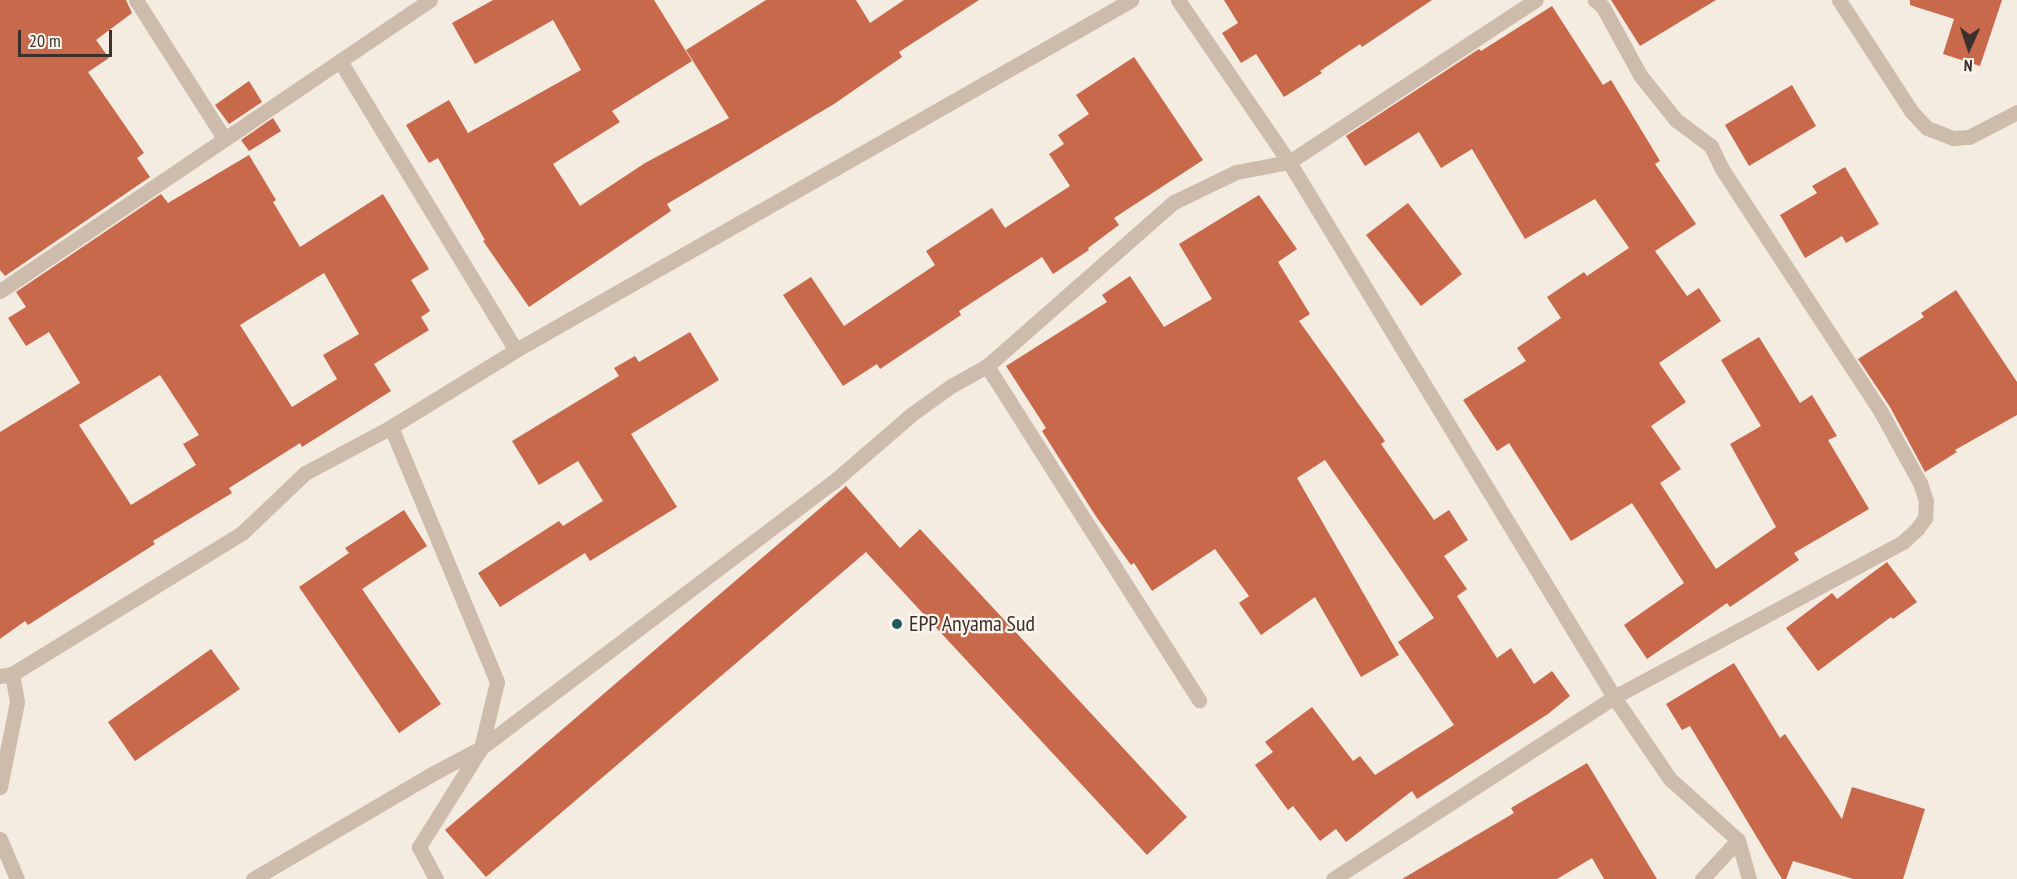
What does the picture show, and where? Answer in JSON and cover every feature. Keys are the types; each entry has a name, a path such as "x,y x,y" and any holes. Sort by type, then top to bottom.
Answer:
{"street":[{"path":"136,0 224,138"},
{"path":"0,291 429,0"},
{"path":"0,787 17,702 6,675 242,534 304,473 391,427 516,350 1131,0"},
{"path":"252,879 430,775 481,748 832,483 912,414 951,386 987,366 1174,202 1236,172 1289,162 1536,0"},
{"path":"1333,879 1614,697 1903,542 1917,530 1925,518 1926,501 1920,483 1881,412 1722,169 1711,146 1677,120 1640,75 1603,7 1594,0"},
{"path":"1839,0 1911,111 1927,128 1953,138 1969,137 2017,112"},
{"path":"1182,1 1289,162 1614,697 1670,779 1738,840 1749,879"},
{"path":"340,61 516,350"},
{"path":"987,366 1199,700"},
{"path":"391,427 497,682 481,748 419,848 436,879"},
{"path":"0,839 18,879"},
{"path":"1702,879 1738,840"}],"building":[{"path":"0,0 126,0 132,13 96,40 109,58 88,72 144,153 137,158 150,177 5,276 0,270"},
{"path":"493,0 654,0 692,61 612,111 620,122 553,164 580,206 645,163 729,118 686,50 766,0 856,0 870,23 904,0 979,0 899,52 902,57 834,104 667,204 671,211 529,307 483,241 485,240 438,158 429,163 406,125 449,100 468,133 581,70 553,20 475,64 452,23"},
{"path":"1224,0 1432,0 1362,47 1360,44 1320,71 1322,73 1284,97 1256,54 1241,63 1222,33 1238,23"},
{"path":"1611,0 1716,0 1640,46"},
{"path":"1910,0 2002,0 1980,66 1943,54 1954,19 1910,5"},
{"path":"1552,6 1603,85 1611,80 1660,161 1655,164 1696,224 1655,251 1687,296 1699,288 1721,321 1659,363 1686,402 1651,426 1681,469 1660,483 1716,569 1776,527 1730,444 1761,426 1721,360 1759,337 1800,403 1812,395 1837,436 1828,440 1869,509 1794,553 1799,560 1730,607 1727,603 1647,659 1624,625 1684,583 1632,503 1571,541 1509,443 1497,451 1463,400 1526,361 1517,348 1561,318 1547,297 1584,272 1587,276 1629,248 1595,199 1525,239 1472,149 1441,168 1419,132 1365,166 1346,136 1479,49 1481,51"},
{"path":"1134,57 1203,160 1114,218 1119,225 1088,248 1089,250 1053,274 1042,257 959,311 961,315 880,369 877,364 843,386 783,295 811,277 844,326 935,265 926,251 992,208 1005,228 1070,186 1049,154 1064,144 1058,135 1089,114 1076,95"},
{"path":"249,81 262,102 229,124 215,105"},
{"path":"1792,85 1816,126 1749,166 1725,125"},
{"path":"273,118 281,131 249,151 241,140"},
{"path":"249,155 300,247 383,194 429,269 411,280 430,311 421,317 429,330 374,364 391,391 302,447 300,443 229,488 232,493 153,541 155,544 28,625 25,621 0,639 0,432 80,383 49,332 26,346 8,318 26,307 16,292 161,194 168,203","holes":["324,273 359,334 323,355 337,379 292,407 240,325","160,375 199,435 183,444 196,465 131,505 79,425"]},
{"path":"1845,167 1879,224 1846,243 1842,236 1805,258 1780,215 1817,193 1812,186"},
{"path":"1259,195 1297,249 1278,262 1310,314 1299,321 1385,441 1381,444 1434,520 1449,510 1468,540 1444,556 1467,589 1457,596 1497,658 1511,648 1534,684 1552,671 1570,696 1548,714 1417,799 1412,791 1346,842 1336,829 1320,841 1293,806 1288,810 1255,765 1273,752 1265,742 1312,707 1353,761 1360,756 1375,775 1454,725 1398,642 1434,618 1325,460 1297,478 1399,655 1361,677 1315,597 1261,635 1239,603 1249,596 1215,549 1152,591 1134,563 1131,565 1095,515 1042,431 1046,428 1006,366 1107,302 1102,295 1130,276 1164,327 1212,299 1179,244"},
{"path":"1408,203 1462,274 1421,306 1366,235"},
{"path":"1956,290 2017,382 2017,415 1955,450 1957,452 1925,472 1890,407 1858,359 1924,317 1921,313"},
{"path":"690,332 719,380 631,434 677,507 590,561 585,553 500,607 478,573 559,521 563,526 603,501 578,461 539,485 512,441 619,376 614,368 635,356 639,362"},
{"path":"846,486 900,548 920,529 1187,817 1147,855 866,552 486,877 445,830"},
{"path":"404,510 427,546 362,589 441,704 399,733 299,587 349,553 345,548"},
{"path":"1887,562 1917,602 1893,619 1891,617 1818,671 1786,628 1832,593 1837,599"},
{"path":"211,649 240,689 135,761 108,722"},
{"path":"1734,663 1780,738 1785,734 1842,819 1852,787 1925,809 1903,879 1853,879 1793,861 1786,879 1782,879 1690,726 1682,730 1666,704"},
{"path":"1587,763 1657,879 1604,879 1592,858 1557,879 1402,879 1514,813 1511,808"}],"place":[{"name":"EPP Anyama Sud","path":"897,624"}]}
